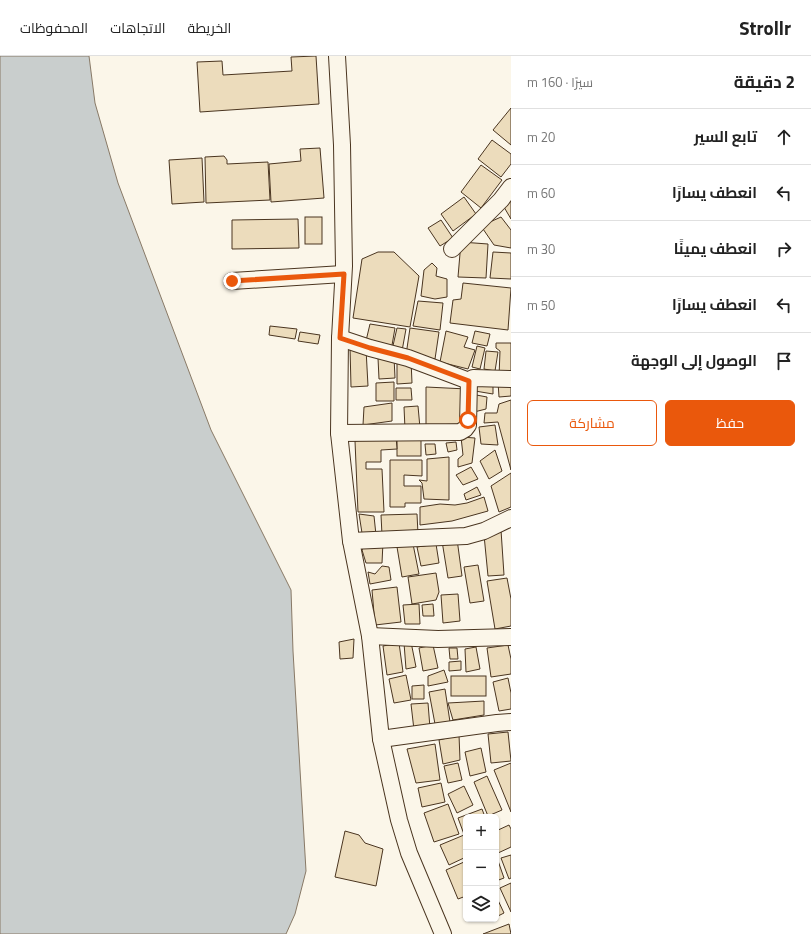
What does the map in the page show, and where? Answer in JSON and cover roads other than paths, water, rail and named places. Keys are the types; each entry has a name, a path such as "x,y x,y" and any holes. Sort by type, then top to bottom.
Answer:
{"street":[{"path":"337,56 342,152 344,274 340,338 339,433 351,541 370,636 381,739 399,820 409,853 443,934"},
{"path":"452,249 501,200 511,187"},
{"path":"232,281 344,274"},
{"path":"340,338 408,358 469,381"},
{"path":"469,381 473,378 511,379"},
{"path":"339,433 460,432 468,425 469,381"},
{"path":"351,541 466,536 484,531 511,518"},
{"path":"370,636 438,639 511,637"},
{"path":"381,739 511,722"}]}
